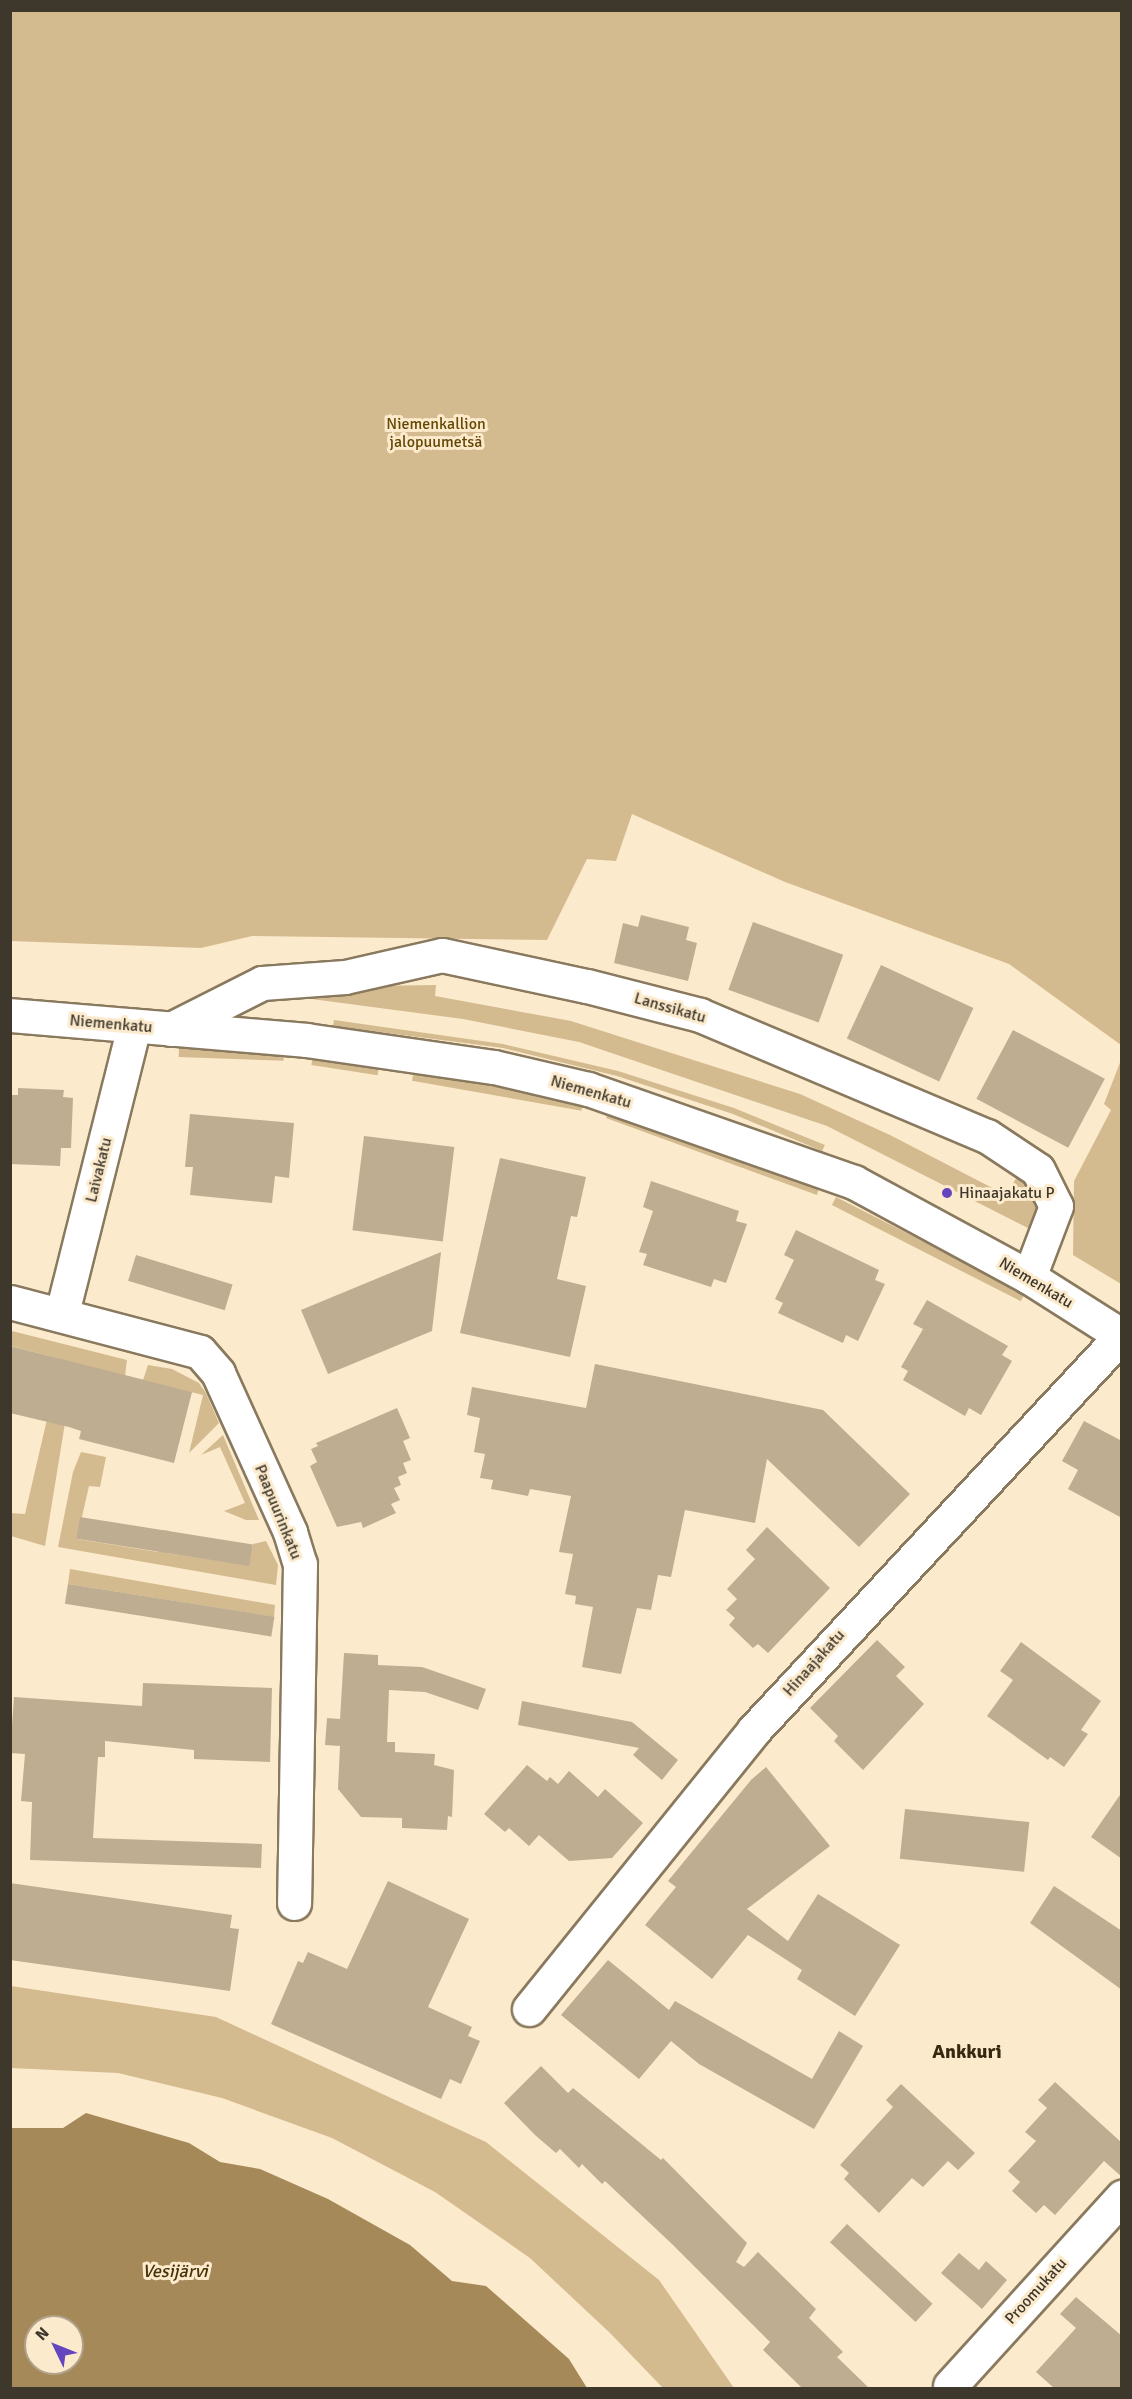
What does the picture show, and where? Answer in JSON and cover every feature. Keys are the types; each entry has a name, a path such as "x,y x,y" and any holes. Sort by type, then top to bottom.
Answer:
{"street":[{"name":"Lanssikatu","path":"171,1029 262,983 345,977 442,955 587,986 700,1015 987,1136 1038,1170 1056,1206 1029,1277"},
{"name":"Niemenkatu","path":"10,1015 299,1040 494,1067 588,1089 854,1182 1029,1277 1121,1336"},
{"name":"Laivakatu","path":"62,1313 134,1026"},
{"name":"Paapuurinkatu","path":"10,1302 62,1313 200,1352 218,1373 290,1532 300,1564 302,1604 294,1903"},
{"name":"Hinaajakatu","path":"529,2009 754,1730 1121,1336"},
{"name":"Proomukatu","path":"950,2386 1122,2197"}],"green space":[{"name":"Niemenkallion jalopuumetsä","path":"11,11 1121,11 1121,1045 1009,964 785,882 632,814 616,861 587,859 547,940 252,936 201,948 11,941"},
{"path":"436,985 435,996 571,1021 800,1094 890,1135 1006,1195 1020,1172 1039,1197 1040,1215 1032,1230 827,1126 579,1042 463,1019 289,996 371,986"},
{"path":"334,1020 503,1044 618,1071 734,1108 825,1145 822,1151 733,1114 617,1076 503,1048 333,1026"},
{"path":"179,1047 284,1051 284,1061 179,1057"},
{"path":"313,1055 379,1065 378,1075 311,1065"},
{"path":"1121,1060 1121,1284 1073,1255 1074,1181 1111,1110 1104,1104"},
{"path":"414,1070 583,1100 581,1111 412,1081"},
{"path":"610,1109 819,1188 817,1195 606,1118"},
{"path":"836,1197 1025,1293 1021,1301 832,1205"},
{"path":"12,1331 127,1360 125,1376 72,1380 45,1546 11,1536 10,1513 25,1514 61,1359 11,1346"},
{"path":"148,1365 172,1369 199,1383 206,1393 219,1423 189,1453 203,1395 143,1380"},
{"path":"223,1435 259,1520 246,1520 224,1511 245,1503 220,1447 201,1455"},
{"path":"81,1452 106,1457 100,1487 89,1486 77,1539 158,1552 162,1530 170,1531 167,1553 249,1565 253,1544 266,1541 278,1565 276,1585 58,1547 73,1472"},
{"path":"70,1569 275,1605 274,1617 68,1584"},
{"path":"11,1986 216,2017 486,2142 659,2280 734,2388 663,2388 610,2333 530,2258 435,2192 332,2138 222,2098 118,2073 11,2068"}],"water":[{"name":"Vesijärvi","path":"86,2113 189,2143 220,2162 260,2169 328,2199 410,2245 452,2281 486,2286 569,2359 587,2388 11,2388 11,2128 63,2128"}],"building":[{"path":"641,915 689,927 686,940 697,943 688,981 614,963 623,923 638,927"},
{"path":"753,922 843,955 819,1022 728,990"},
{"path":"881,965 973,1008 939,1082 847,1038"},
{"path":"1013,1030 1105,1079 1068,1148 976,1099"},
{"path":"18,1088 64,1090 63,1097 73,1098 71,1148 61,1148 60,1166 10,1164 10,1095 18,1095"},
{"path":"190,1114 294,1123 289,1178 275,1176 272,1203 190,1195 193,1167 185,1167"},
{"path":"364,1136 454,1147 443,1241 352,1230"},
{"path":"500,1158 586,1177 577,1217 571,1216 557,1279 586,1286 570,1357 460,1333"},
{"path":"651,1181 739,1211 736,1221 747,1224 726,1283 714,1279 711,1287 643,1265 647,1254 639,1252 653,1211 643,1207"},
{"path":"796,1230 879,1270 875,1280 885,1284 858,1341 846,1335 843,1343 778,1313 783,1303 775,1299 794,1260 784,1255"},
{"path":"441,1252 432,1331 328,1374 301,1310"},
{"path":"136,1255 233,1285 225,1310 128,1281"},
{"path":"927,1300 1008,1346 1002,1355 1012,1361 981,1415 969,1408 965,1416 903,1380 908,1371 901,1367 923,1329 913,1324"},
{"path":"10,1346 192,1392 174,1463 79,1439 81,1431 10,1413"},
{"path":"595,1364 823,1410 910,1494 859,1547 767,1459 755,1523 685,1510 671,1577 658,1575 651,1610 637,1608 621,1674 582,1667 593,1607 575,1604 576,1596 565,1594 573,1554 559,1552 571,1496 530,1489 528,1496 491,1489 493,1480 480,1478 485,1454 474,1452 480,1418 467,1415 472,1387 586,1408"},
{"path":"397,1408 410,1438 403,1441 411,1460 403,1463 407,1473 398,1477 401,1485 394,1488 400,1500 391,1504 396,1513 363,1528 361,1522 337,1527 310,1466 317,1462 311,1449 318,1446 316,1443"},
{"path":"1084,1421 1122,1441 1122,1518 1068,1489 1078,1470 1062,1461"},
{"path":"80,1517 253,1544 249,1566 77,1539"},
{"path":"767,1527 830,1588 768,1653 758,1644 753,1648 729,1625 735,1618 726,1610 737,1599 727,1589 755,1559 746,1550"},
{"path":"68,1584 274,1617 271,1636 65,1604"},
{"path":"877,1640 905,1667 896,1676 924,1704 863,1770 834,1741 838,1736 810,1708"},
{"path":"1021,1642 1101,1701 1081,1730 1088,1734 1064,1767 1050,1757 1048,1760 987,1716 1013,1680 1000,1671"},
{"path":"344,1653 378,1655 378,1665 422,1667 486,1689 478,1710 425,1692 389,1690 387,1742 395,1742 395,1752 435,1754 434,1765 454,1770 452,1817 448,1816 447,1830 402,1828 402,1818 361,1817 338,1789 340,1746 325,1745 327,1718 340,1719"},
{"path":"143,1683 272,1688 270,1762 194,1759 194,1750 105,1741 105,1757 98,1757 93,1838 262,1844 261,1868 30,1860 32,1802 21,1801 25,1754 10,1753 14,1697 142,1706"},
{"path":"522,1701 632,1722 678,1760 662,1780 633,1755 639,1748 518,1725"},
{"path":"527,1765 547,1781 550,1777 558,1784 569,1771 598,1797 605,1789 643,1823 612,1858 569,1861 539,1835 529,1846 509,1828 505,1832 484,1814"},
{"path":"766,1767 830,1846 747,1909 788,1941 818,1894 900,1945 855,2016 797,1979 802,1970 748,1935 712,1979 645,1925 676,1887 668,1881 751,1780"},
{"path":"1122,1792 1122,1859 1091,1837"},
{"path":"905,1809 1029,1822 1024,1872 900,1859"},
{"path":"388,1881 469,1919 428,2007 472,2027 468,2036 480,2041 461,2084 450,2079 441,2099 271,2024 298,1961 303,1963 308,1952 347,1969"},
{"path":"10,1883 232,1915 230,1928 239,1929 230,1991 10,1960"},
{"path":"1054,1886 1122,1931 1122,1990 1030,1923"},
{"path":"608,1960 669,2010 675,2001 812,2079 839,2031 863,2046 814,2129 699,2064 671,2041 639,2079 561,2015"},
{"path":"541,2066 568,2093 573,2088 661,2160 663,2158 747,2243 736,2262 744,2267 758,2252 816,2309 809,2318 843,2352 837,2357 869,2388 802,2388 763,2350 770,2342 672,2244 605,2181 602,2184 582,2164 579,2168 560,2149 556,2153 535,2135 504,2103"},
{"path":"1055,2082 1122,2143 1122,2177 1104,2161 1055,2215 1044,2205 1036,2213 1012,2191 1020,2182 1008,2171 1036,2141 1025,2132 1047,2108 1038,2100"},
{"path":"901,2084 975,2153 958,2170 948,2161 923,2187 912,2178 879,2213 844,2179 849,2173 840,2165 893,2107 886,2100"},
{"path":"847,2224 933,2304 916,2322 830,2242"},
{"path":"959,2253 979,2270 986,2261 1007,2280 982,2309 941,2273"},
{"path":"1076,2297 1122,2336 1122,2388 1054,2388 1036,2372 1076,2328 1060,2314"}],"place":[{"name":"Hinaajakatu P","path":"947,1193"}],"district":[{"name":"Ankkuri","path":"967,2051"}]}
